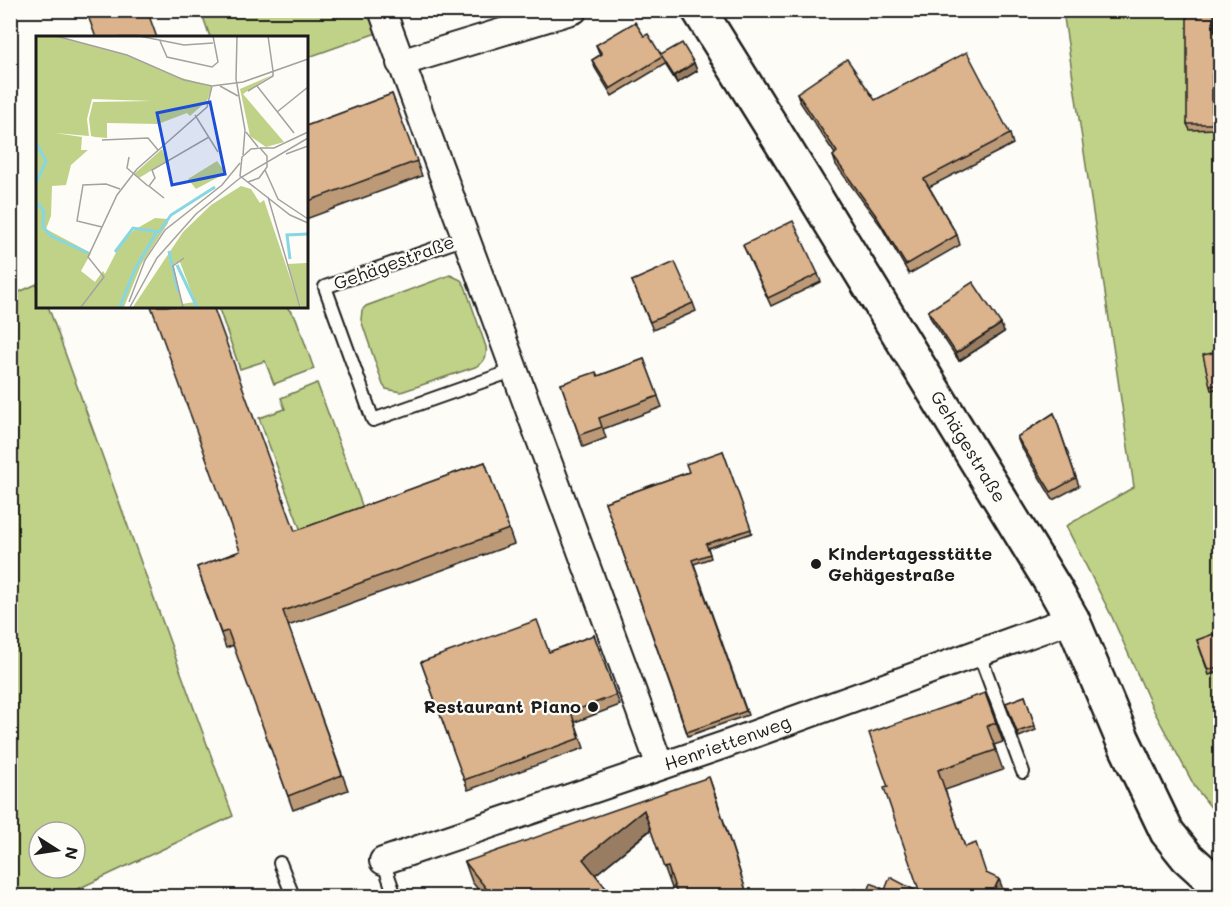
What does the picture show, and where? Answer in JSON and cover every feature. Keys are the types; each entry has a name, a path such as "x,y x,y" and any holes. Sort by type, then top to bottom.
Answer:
{"street":[{"name":"Gehägestraße","path":"382,10 660,766"},
{"path":"400,63 574,10"},
{"name":"Gehägestraße","path":"699,10 1072,619 1122,738 1167,832 1187,857 1221,886"},
{"name":"Henriettenweg","path":"383,861 660,766 1072,619"}],"lane":[{"name":"Gehägestraße","path":"465,238 325,287 372,420 515,370"},
{"path":"979,652 1023,772"},
{"path":"383,861 395,897"},
{"path":"280,863 292,897"}],"green space":[{"path":"201,11 382,11 388,29 308,57 308,36 210,36"},
{"path":"1063,11 1220,11 1220,819 1195,787 1153,709 1112,617 1066,526 1134,487"},
{"path":"450,275 461,280 465,286 486,347 485,359 475,367 401,392 386,389 361,320 362,310 366,306"},
{"path":"36,284 36,308 49,308 233,816 63,896 11,896 10,296"},
{"path":"219,308 288,308 296,318 314,369 274,384 265,361 240,369"},
{"path":"317,383 366,516 304,539 259,418 285,409 281,398"}],"building":[{"path":"86,10 147,10 156,36 95,36"},
{"path":"1187,10 1214,10 1214,32 1218,32 1219,74 1212,74 1212,124 1187,124"},
{"path":"635,22 644,36 648,34 661,55 682,43 694,63 674,76 662,57 610,89 592,60 602,54 596,45"},
{"path":"967,52 1010,134 924,179 957,235 906,265 877,217 833,156 837,152 797,93 847,59 875,100"},
{"path":"392,94 417,161 308,201 308,125"},
{"path":"793,221 818,274 768,298 743,245"},
{"path":"675,262 693,303 650,322 632,281"},
{"path":"973,282 1001,324 956,353 928,311"},
{"path":"152,308 214,308 295,531 485,462 509,529 283,611 342,775 288,796 228,631 221,633 197,567 240,551"},
{"path":"1221,351 1221,384 1210,386 1203,355"},
{"path":"644,359 658,396 599,418 602,427 579,435 561,384 596,372 598,376"},
{"path":"1054,413 1076,478 1051,492 1017,437"},
{"path":"723,451 751,529 706,544 710,554 692,560 746,711 687,732 605,502 689,472 686,464"},
{"path":"537,620 549,652 594,635 616,695 571,712 580,738 464,780 421,662"},
{"path":"1219,632 1221,635 1221,666 1208,670 1197,640"},
{"path":"985,693 996,723 987,726 996,750 938,770 965,847 976,843 986,873 999,879 993,892 994,897 852,897 856,889 867,895 871,883 885,890 890,877 920,893 884,788 888,787 869,733"},
{"path":"1025,696 1035,726 1017,732 1006,703"},
{"path":"709,777 748,897 678,897 668,867 664,868 644,810 583,859 613,897 493,897 465,862"}],"place":[{"name":"Kindertagesstätte Gehägestraße","path":"816,564"},
{"name":"Restaurant Piano","path":"593,707"}]}
